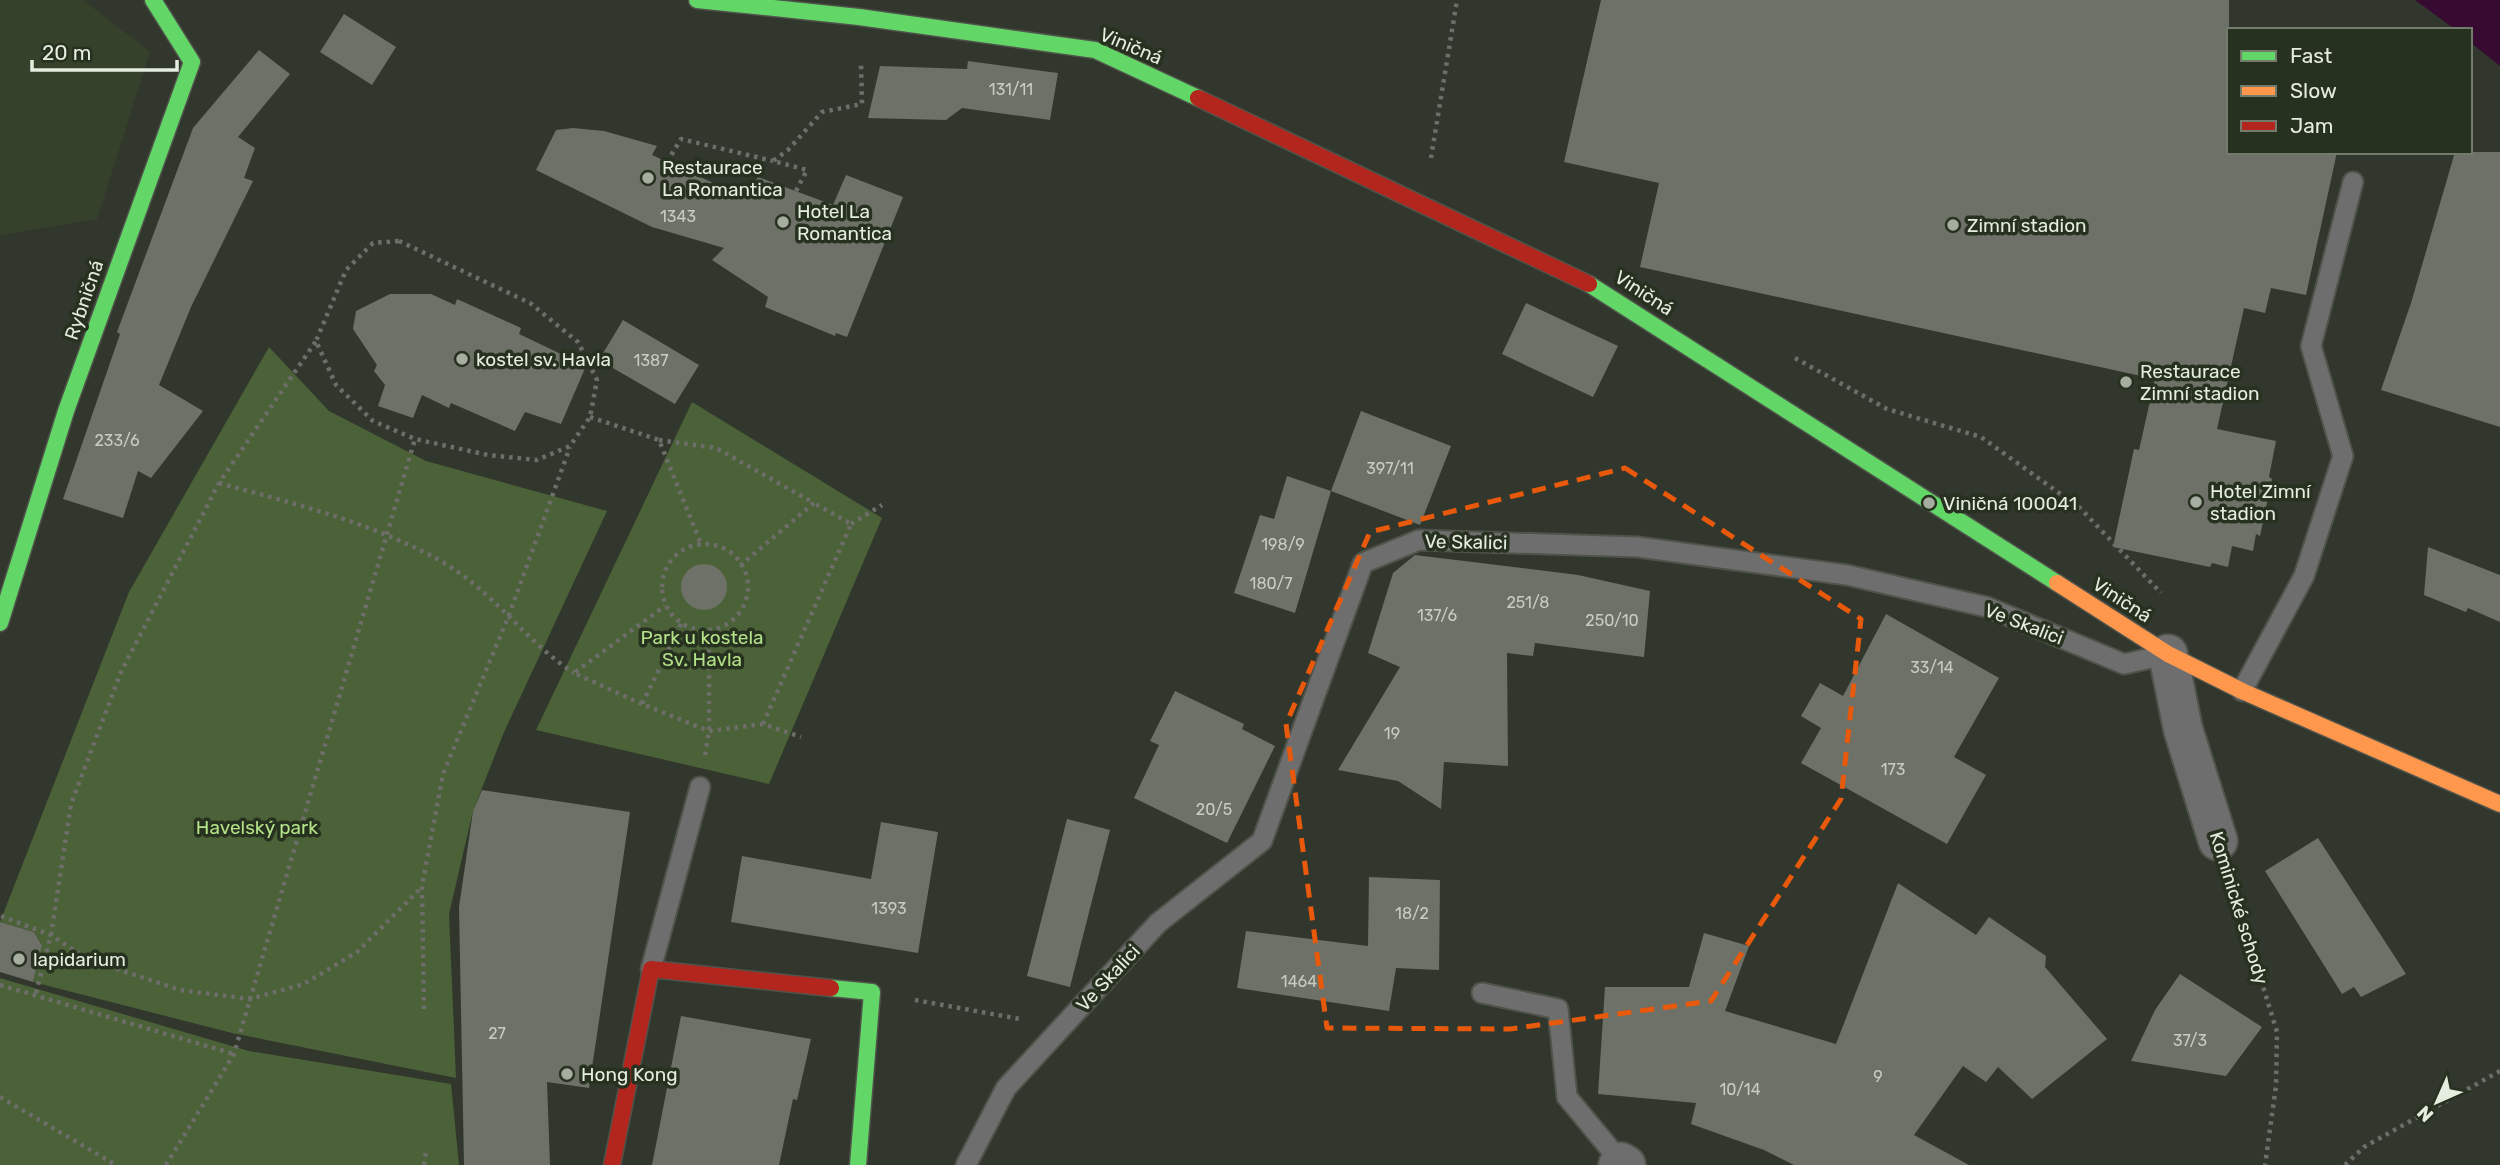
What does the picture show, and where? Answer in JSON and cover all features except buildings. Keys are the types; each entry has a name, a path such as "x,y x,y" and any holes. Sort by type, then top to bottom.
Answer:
{"street":[{"name":"Rybničná","path":"0,623 18,560 114,278 192,62 153,0"},
{"name":"Viničná","path":"697,0 859,17 1095,50 1576,275 2168,654 2242,691 2500,804"},
{"name":"Kominické schody","path":"2168,654 2183,729 2218,841"},
{"path":"612,1165 652,969 872,992 858,1165"}],"lane":[{"path":"2242,691 2304,576 2343,456 2311,346 2353,182"},
{"name":"Ve Skalici","path":"966,1165 1006,1088 1158,923 1262,841 1363,564 1419,540 1638,547 1847,575 1987,607 2124,664 2168,654"},
{"path":"652,969 700,787"},
{"path":"1482,993 1558,1009 1567,1097 1622,1164"}],"path":[{"path":"1433,142 1457,0"},
{"path":"773,161 788,150 822,112 862,104 859,17"},
{"path":"667,162 681,139 807,170 796,191"},
{"path":"36,993 51,934 71,804 121,671 219,483 316,341 346,270 373,243 399,241 530,303 578,342 597,380 590,417 570,446 509,615 443,774 422,887 424,1009"},
{"path":"316,341 336,385 373,421 415,439 488,455 537,460 570,446"},
{"path":"1792,356 1887,409 1982,437 2080,508 2126,560 2171,602"},
{"path":"590,417 659,440 716,448 851,524"},
{"path":"166,1165 234,1054 415,439"},
{"path":"659,440 701,544"},
{"path":"219,483 326,512 387,536 446,564 509,615 552,659 575,673 642,704 709,731 763,724 801,737"},
{"path":"741,565 814,503"},
{"path":"763,724 851,524 881,505"},
{"path":"701,544 730,552 747,578 747,599 740,612 723,626 709,630 695,630 681,624 665,606 663,577 669,563 681,551 701,544"},
{"path":"575,673 665,606"},
{"path":"642,704 681,624"},
{"path":"700,787 709,731 709,630"},
{"name":"Kominické schody","path":"2218,841 2277,1032 2276,1086 2265,1165"},
{"path":"1,916 51,934 87,958 180,990 250,999 304,984 357,952 422,887"},
{"path":"0,985 36,993 234,1054"},
{"path":"872,992 1063,1027"},
{"path":"2345,1165 2364,1147 2500,1071"},
{"path":"0,1097 116,1165"},
{"path":"424,1165 426,1151"}],"highlighted area":[{"path":"1625,468 1861,619 1841,799 1711,1001 1510,1029 1327,1028 1286,724 1370,532"}],"shaded area":[{"path":"0,0 83,0 150,52 97,219 0,235"},
{"path":"2415,0 2500,0 2500,66 2472,44 2472,28 2453,28"}],"green space":[{"name":"Havelský park","path":"269,347 329,411 426,461 607,511 504,732 473,811 449,914 456,1078 232,1033 33,982 42,946 34,932 0,922 129,592"},
{"name":"Park u kostela Sv. Havla","path":"692,402 882,518 769,784 536,730"},
{"path":"0,978 249,1051 451,1084 459,1165 0,1165"}],"traffic: fast":[{"path":"0,623 66,411 192,62 153,0"},
{"path":"697,0 859,17 1095,50 1198,98"},
{"path":"1589,284 2057,583"},
{"path":"831,988 872,992 858,1165"}],"traffic: slow":[{"path":"2057,583 2168,654 2242,691 2500,804"}],"traffic: jam":[{"path":"1198,98 1589,284"},
{"path":"612,1165 651,969 831,988"}],"place":[{"name":"Restaurace La Romantica","path":"648,178"},
{"name":"Hotel La Romantica","path":"783,222"},
{"name":"Zimní stadion","path":"1953,225"},
{"name":"kostel sv. Havla","path":"462,359"},
{"name":"Restaurace Zimní stadion","path":"2126,382"},
{"name":"Hotel Zimní stadion","path":"2196,502"},
{"name":"Viničná 100041","path":"1929,503"},
{"name":"lapidarium","path":"19,959"},
{"name":"Hong Kong","path":"567,1074"}]}
